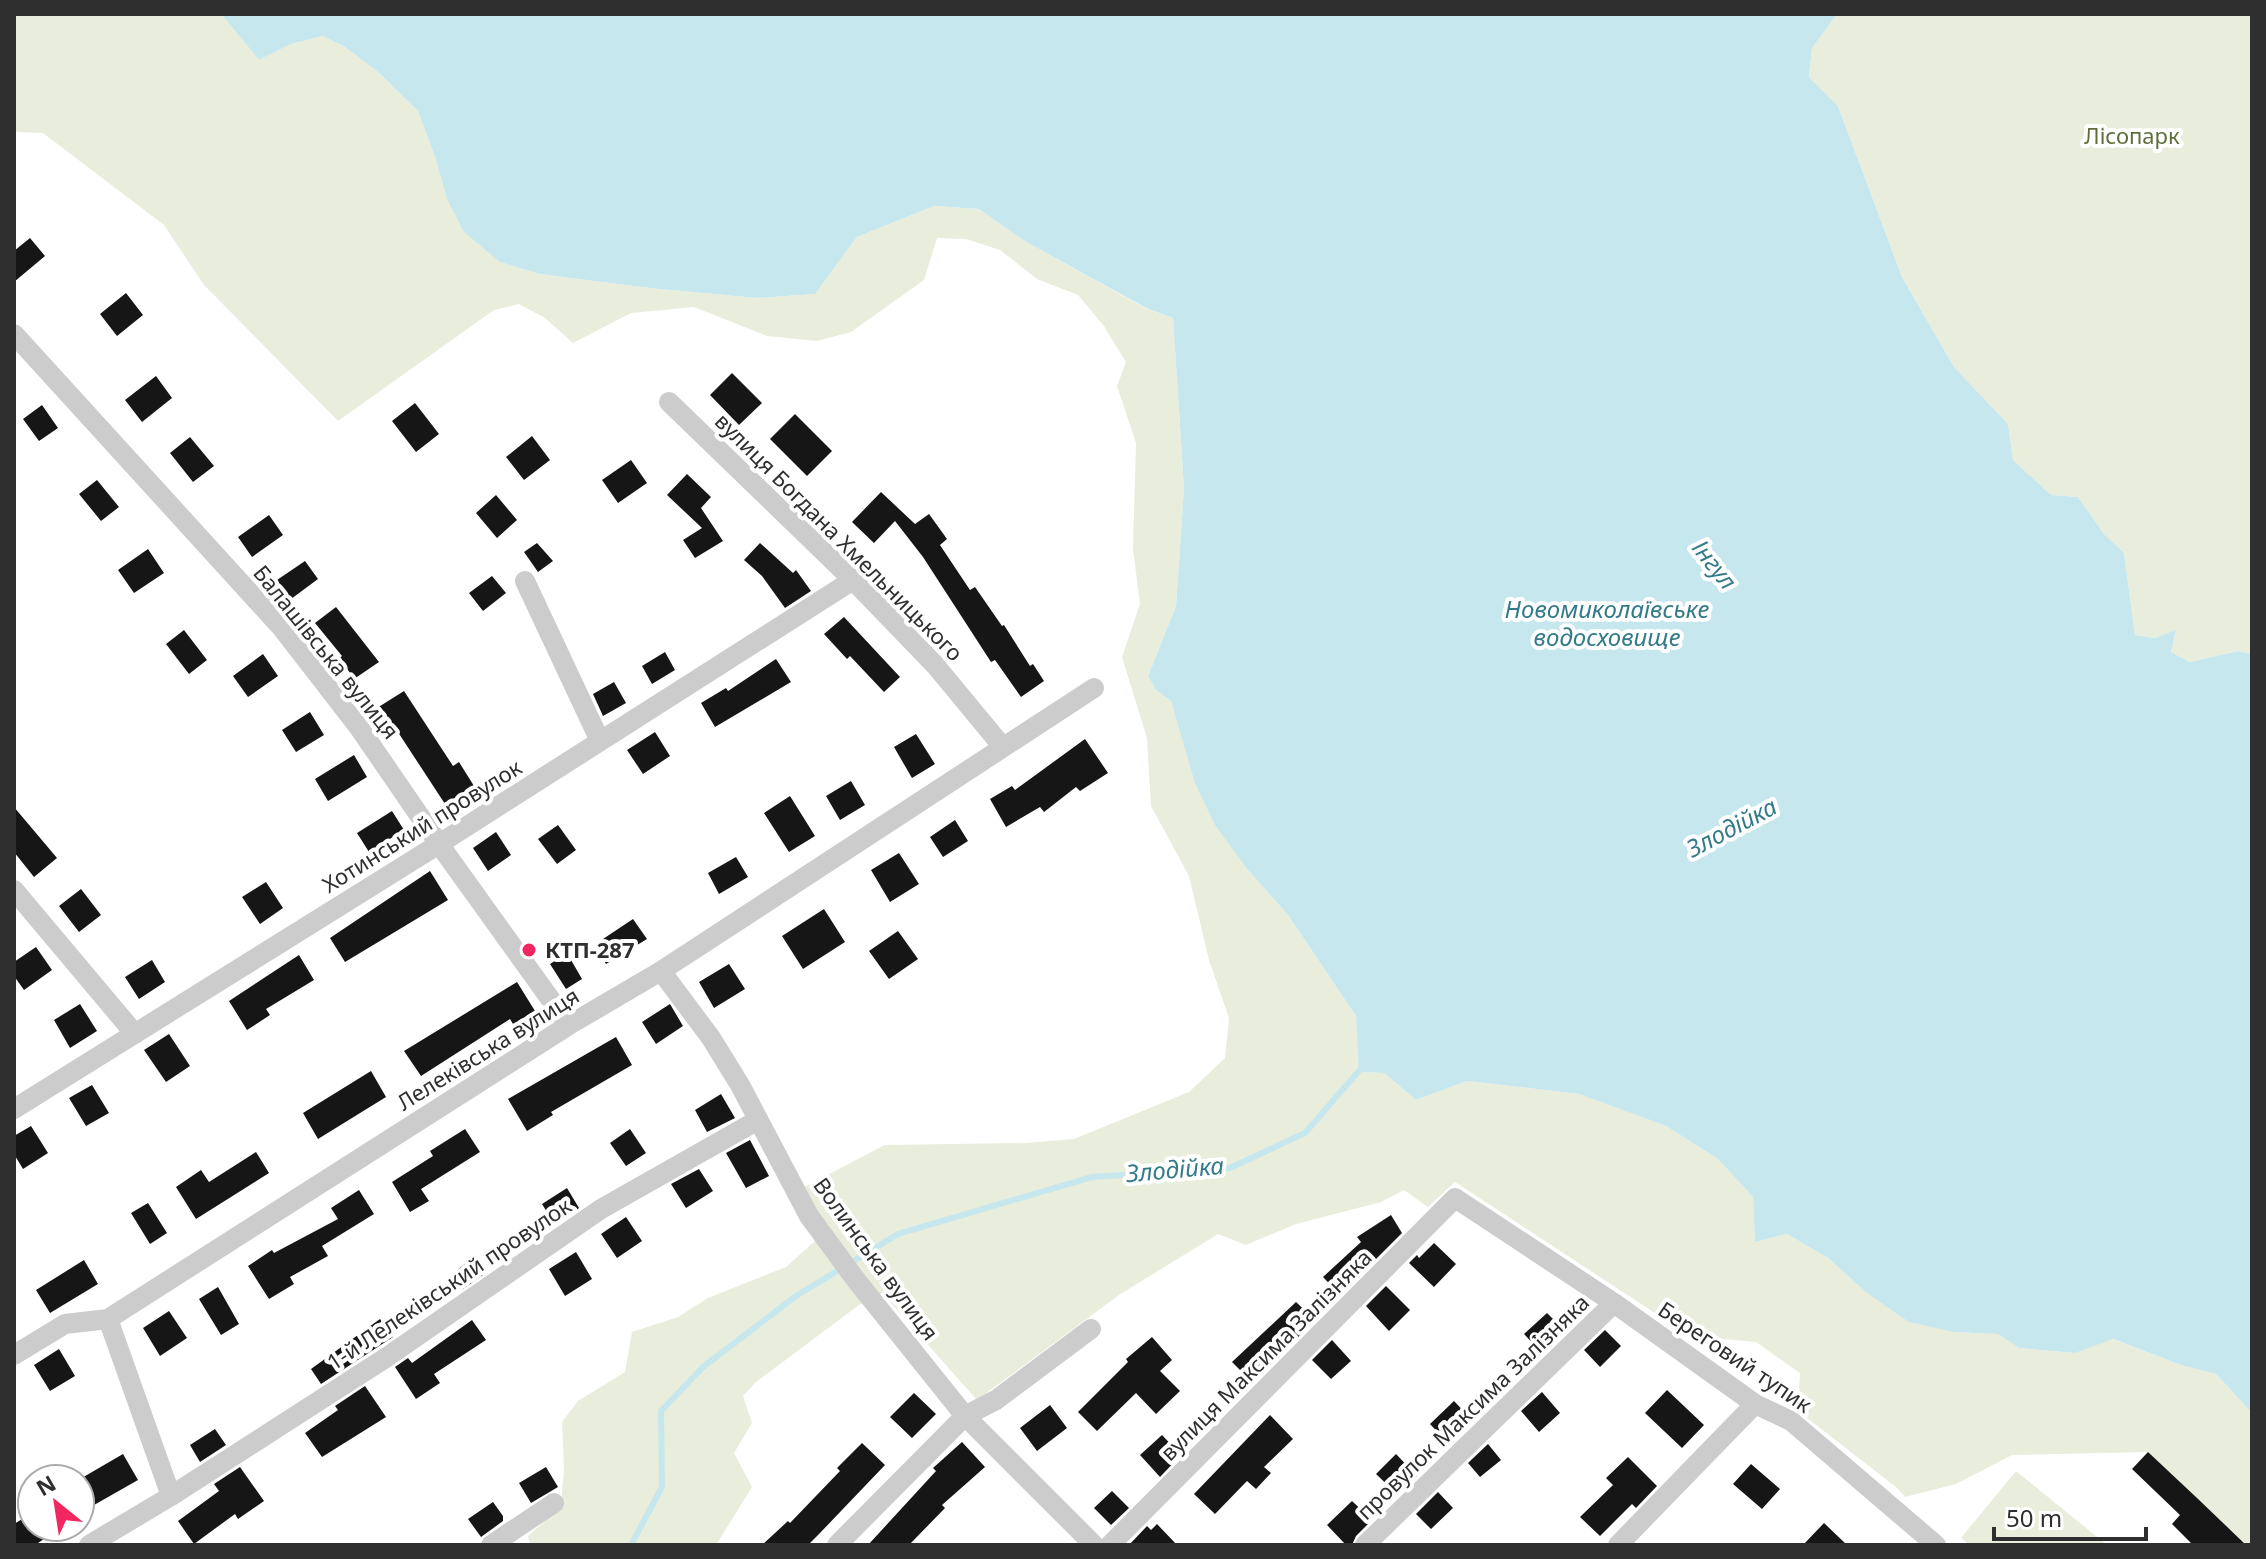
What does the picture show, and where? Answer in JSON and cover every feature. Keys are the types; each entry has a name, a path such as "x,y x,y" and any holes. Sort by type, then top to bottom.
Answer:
{"street":[{"name":"Балашівська вулиця","path":"14,334 281,627 360,729 569,1025"},
{"name":"вулиця Богдана Хмельницького","path":"669,402 853,580 935,665 1002,746"},
{"name":"Хотинський провулок","path":"14,1109 439,844 853,580"},
{"path":"525,581 600,741"},
{"name":"Лелеківська вулиця","path":"14,1355 65,1324 108,1319 569,1025 661,971 1094,688"},
{"path":"14,890 135,1034"},
{"name":"Волинська вулиця","path":"661,971 711,1038 809,1216 856,1280 965,1416 1094,1545"},
{"name":"1-й Лелеківський провулок","path":"171,1496 387,1357 601,1209 758,1120"},
{"name":"Береговий тупик","path":"1455,1198 1614,1303 1755,1404 1791,1421 1930,1543"},
{"name":"вулиця Максима Залізняка","path":"1110,1545 1455,1198"},
{"name":"провулок Максима Залізняка","path":"1365,1545 1614,1303"},
{"path":"89,1545 171,1496 108,1319"},
{"path":"837,1545 965,1416 996,1400 1091,1329"},
{"path":"1618,1545 1755,1404"},
{"path":"491,1545 554,1503"}],"green space":[{"path":"14,14 221,14 259,60 291,44 323,36 345,47 378,72 418,111 447,199 500,262 540,274 757,298 815,294 857,237 934,206 979,209 1026,242 1147,309 1173,318 1184,488 1176,606 1148,676 1156,690 1171,701 1180,730 1248,870 1288,915 1356,1016 1360,1072 1384,1073 1416,1100 1467,1081 1579,1094 1666,1126 1718,1159 1753,1197 1755,1242 1787,1234 1828,1258 1867,1293 1954,1332 1998,1334 2019,1348 2074,1353 2112,1339 2181,1365 2216,1374 2252,1413 2252,1545 2246,1545 2148,1452 2012,1455 1956,1484 1905,1497 1798,1411 1800,1373 1756,1342 1690,1336 1455,1182 1428,1207 1404,1190 1381,1202 1296,1224 1246,1245 1218,1234 1119,1295 977,1400 882,1293 859,1305 756,1382 743,1396 752,1423 734,1453 752,1487 716,1545 530,1545 528,1536 561,1507 564,1468 562,1422 578,1401 625,1372 632,1332 678,1317 708,1298 786,1267 815,1241 787,1196 885,1145 1026,1143 1074,1139 1189,1092 1225,1058 1229,1018 1209,960 1189,876 1151,806 1147,738 1122,657 1140,604 1133,549 1136,443 1117,386 1126,362 1104,326 1078,295 1037,279 1000,250 966,239 937,238 924,280 851,332 817,341 767,336 694,307 631,313 573,343 545,318 519,304 494,310 338,421 204,285 164,225 43,133 17,132 14,128"},
{"name":"Лісопарк","path":"1837,14 2252,14 2252,654 2238,651 2190,662 2171,652 2176,631 2155,638 2135,635 2124,553 2104,534 2078,497 2051,495 2013,460 2008,424 1954,367 1902,277 1838,106 1809,77 1812,48"},
{"path":"2016,1471 2107,1545 1970,1545 1961,1538"}],"water":[{"name":"Новомиколаївське водосховище","path":"221,14 1837,14 1812,48 1809,77 1838,106 1902,277 1954,367 2008,424 2013,460 2051,495 2078,497 2104,534 2124,553 2135,635 2155,638 2176,630 2171,652 2190,662 2238,651 2252,654 2252,1413 2216,1374 2181,1365 2113,1339 2075,1353 2019,1348 1998,1334 1954,1332 1909,1322 1867,1293 1828,1258 1787,1234 1755,1242 1753,1197 1718,1159 1666,1126 1579,1094 1467,1081 1416,1100 1384,1073 1359,1072 1356,1016 1288,915 1248,870 1215,825 1195,783 1171,701 1156,690 1148,676 1176,606 1184,488 1173,318 1148,309 1026,242 979,209 934,206 857,237 815,294 757,298 649,288 540,274 500,262 464,232 447,199 418,111 378,72 345,47 323,36 291,44 259,60"}],"building":[{"path":"30,238 45,256 14,282 14,251"},
{"path":"126,293 143,315 117,336 100,314"},
{"path":"732,373 762,403 739,425 710,395"},
{"path":"156,376 172,398 142,422 125,400"},
{"path":"415,403 439,434 416,452 392,421"},
{"path":"42,405 58,428 39,441 23,419"},
{"path":"795,414 832,451 807,476 770,439"},
{"path":"532,436 550,460 524,480 506,457"},
{"path":"190,437 214,466 193,482 170,453"},
{"path":"631,460 647,483 618,503 602,480"},
{"path":"687,474 711,497 701,508 723,541 695,558 683,540 702,528 667,495"},
{"path":"97,480 119,507 101,521 79,494"},
{"path":"881,492 915,524 929,514 947,539 940,545 970,590 975,587 1030,666 1033,664 1044,681 1021,697 995,660 991,662 923,557 895,521 874,543 852,522"},
{"path":"496,495 517,520 497,538 476,513"},
{"path":"269,515 283,535 252,557 238,537"},
{"path":"537,543 553,561 538,572 524,552"},
{"path":"760,543 793,573 796,570 811,591 785,608 762,576 744,560"},
{"path":"148,549 164,573 134,593 118,570"},
{"path":"305,561 318,579 291,599 277,580"},
{"path":"492,576 506,593 483,611 469,593"},
{"path":"336,607 379,662 354,679 340,658 342,656 315,623"},
{"path":"844,617 900,677 884,692 824,634"},
{"path":"184,630 207,660 189,674 166,644"},
{"path":"665,652 675,670 652,684 642,666"},
{"path":"263,654 278,676 248,697 233,676"},
{"path":"776,659 791,682 715,727 701,703 726,688 728,691"},
{"path":"614,682 626,703 603,716 593,694"},
{"path":"404,691 453,766 459,762 474,786 445,804 392,723 388,725 377,708"},
{"path":"310,712 324,735 296,752 282,730"},
{"path":"655,732 670,756 643,774 627,750"},
{"path":"916,734 935,764 912,778 894,747"},
{"path":"1085,739 1108,773 1080,791 1076,787 1044,812 1040,807 1006,827 990,799 1012,786 1015,790"},
{"path":"354,755 367,777 328,801 315,779"},
{"path":"851,781 865,805 840,820 826,796"},
{"path":"790,796 815,836 789,852 764,813"},
{"path":"14,807 57,858 34,877 14,852"},
{"path":"392,811 404,830 369,852 357,833"},
{"path":"955,820 968,841 943,857 930,837"},
{"path":"558,825 576,850 557,864 538,839"},
{"path":"496,832 511,855 488,871 473,848"},
{"path":"899,853 919,884 890,902 871,870"},
{"path":"736,857 748,877 719,894 708,873"},
{"path":"430,871 448,900 345,962 330,938"},
{"path":"266,882 283,908 260,924 242,897"},
{"path":"81,889 101,915 79,932 59,906"},
{"path":"824,909 845,942 803,969 782,936"},
{"path":"633,919 647,939 606,964 594,945"},
{"path":"898,931 918,959 889,979 869,951"},
{"path":"36,947 52,970 24,990 14,976 14,962"},
{"path":"567,953 582,979 566,989 550,964"},
{"path":"299,955 314,980 266,1009 270,1015 247,1030 229,1001"},
{"path":"152,960 165,982 139,999 125,977"},
{"path":"729,964 745,989 714,1008 699,982"},
{"path":"517,982 535,1011 513,1024 510,1019 421,1076 404,1051"},
{"path":"80,1004 97,1031 70,1048 54,1020"},
{"path":"670,1004 683,1026 656,1044 642,1022"},
{"path":"169,1034 190,1066 166,1082 144,1050"},
{"path":"616,1037 632,1065 551,1112 553,1115 527,1131 508,1099"},
{"path":"371,1071 386,1097 318,1139 303,1113"},
{"path":"92,1085 109,1113 86,1126 69,1098"},
{"path":"721,1094 735,1118 707,1132 695,1110"},
{"path":"31,1126 48,1153 23,1169 14,1154 14,1136"},
{"path":"465,1129 480,1152 421,1189 429,1201 410,1212 392,1182 433,1156 430,1151"},
{"path":"630,1129 646,1153 626,1166 610,1143"},
{"path":"750,1140 769,1176 746,1188 726,1153"},
{"path":"256,1152 269,1173 196,1219 176,1187 201,1170 209,1182"},
{"path":"699,1169 713,1191 686,1208 671,1184"},
{"path":"567,1188 579,1208 555,1225 542,1204"},
{"path":"359,1190 374,1214 322,1246 328,1256 290,1277 294,1284 269,1299 248,1266 272,1250 274,1253 338,1219 331,1208"},
{"path":"148,1203 167,1233 150,1244 131,1213"},
{"path":"1391,1215 1402,1233 1340,1295 1323,1277 1361,1242 1357,1237"},
{"path":"626,1217 642,1241 617,1258 601,1234"},
{"path":"1434,1243 1456,1264 1434,1287 1409,1263"},
{"path":"576,1252 592,1279 565,1296 549,1269"},
{"path":"471,1259 483,1275 463,1289 452,1274"},
{"path":"84,1260 98,1284 50,1313 36,1290"},
{"path":"1386,1286 1410,1310 1389,1331 1366,1306"},
{"path":"218,1287 239,1324 221,1335 199,1299"},
{"path":"1296,1302 1315,1320 1253,1383 1232,1362"},
{"path":"169,1311 187,1338 160,1356 143,1328"},
{"path":"1547,1313 1566,1332 1543,1354 1524,1334"},
{"path":"380,1319 393,1337 321,1384 311,1369"},
{"path":"472,1320 486,1340 434,1374 440,1383 416,1399 395,1367 408,1358 412,1363"},
{"path":"1605,1330 1621,1346 1600,1367 1584,1350"},
{"path":"1152,1337 1172,1360 1160,1371 1180,1391 1156,1414 1136,1393 1097,1431 1078,1412 1128,1362 1126,1359"},
{"path":"1332,1340 1351,1361 1331,1379 1312,1360"},
{"path":"59,1349 75,1376 50,1391 34,1365"},
{"path":"365,1386 386,1417 322,1457 305,1433 338,1410 335,1406"},
{"path":"1667,1390 1704,1425 1682,1448 1645,1413"},
{"path":"1542,1392 1560,1413 1539,1432 1521,1411"},
{"path":"914,1393 936,1414 912,1438 890,1417"},
{"path":"1454,1401 1471,1419 1471,1424 1452,1443 1447,1442 1430,1424"},
{"path":"1050,1405 1067,1428 1037,1451 1020,1428"},
{"path":"1270,1415 1293,1439 1264,1467 1271,1473 1256,1489 1247,1481 1215,1514 1194,1494"},
{"path":"215,1429 226,1445 200,1462 190,1445"},
{"path":"1162,1435 1181,1455 1160,1477 1140,1455"},
{"path":"962,1442 985,1467 942,1505 945,1508 909,1545 868,1545 936,1471 933,1468"},
{"path":"862,1443 885,1465 820,1533 808,1545 762,1545 788,1521 790,1523"},
{"path":"1488,1444 1501,1460 1480,1477 1468,1463"},
{"path":"2148,1452 2246,1545 2193,1545 2172,1524 2180,1515 2132,1469"},
{"path":"123,1454 138,1480 96,1504 96,1470"},
{"path":"1396,1454 1417,1476 1398,1495 1376,1474"},
{"path":"1628,1457 1657,1486 1636,1508 1632,1504 1600,1536 1580,1517 1613,1485 1606,1478"},
{"path":"1751,1464 1780,1489 1762,1509 1733,1484"},
{"path":"240,1467 264,1501 238,1519 235,1514 194,1544 178,1521 219,1491 214,1484"},
{"path":"546,1467 558,1487 531,1503 519,1483"},
{"path":"1112,1491 1129,1508 1111,1525 1094,1508"},
{"path":"1438,1492 1453,1508 1431,1529 1416,1514"},
{"path":"1352,1501 1372,1520 1356,1536 1352,1545 1346,1545 1327,1525"},
{"path":"493,1502 503,1521 481,1537 468,1519"},
{"path":"1824,1523 1847,1545 1803,1545"},
{"path":"14,1524 16,1543 38,1543 14,1545"},
{"path":"1157,1524 1177,1545 1130,1544 1147,1526 1151,1530"}],"waterway":[{"name":"Злодійка","path":"631,1545 662,1487 661,1411 703,1367 796,1296 898,1234 1092,1177 1230,1168 1305,1133 1364,1065"}],"place":[{"name":"КТП-287","path":"529,950"}],"water label":[{"name":"Інгул","path":"1714,565"}]}
